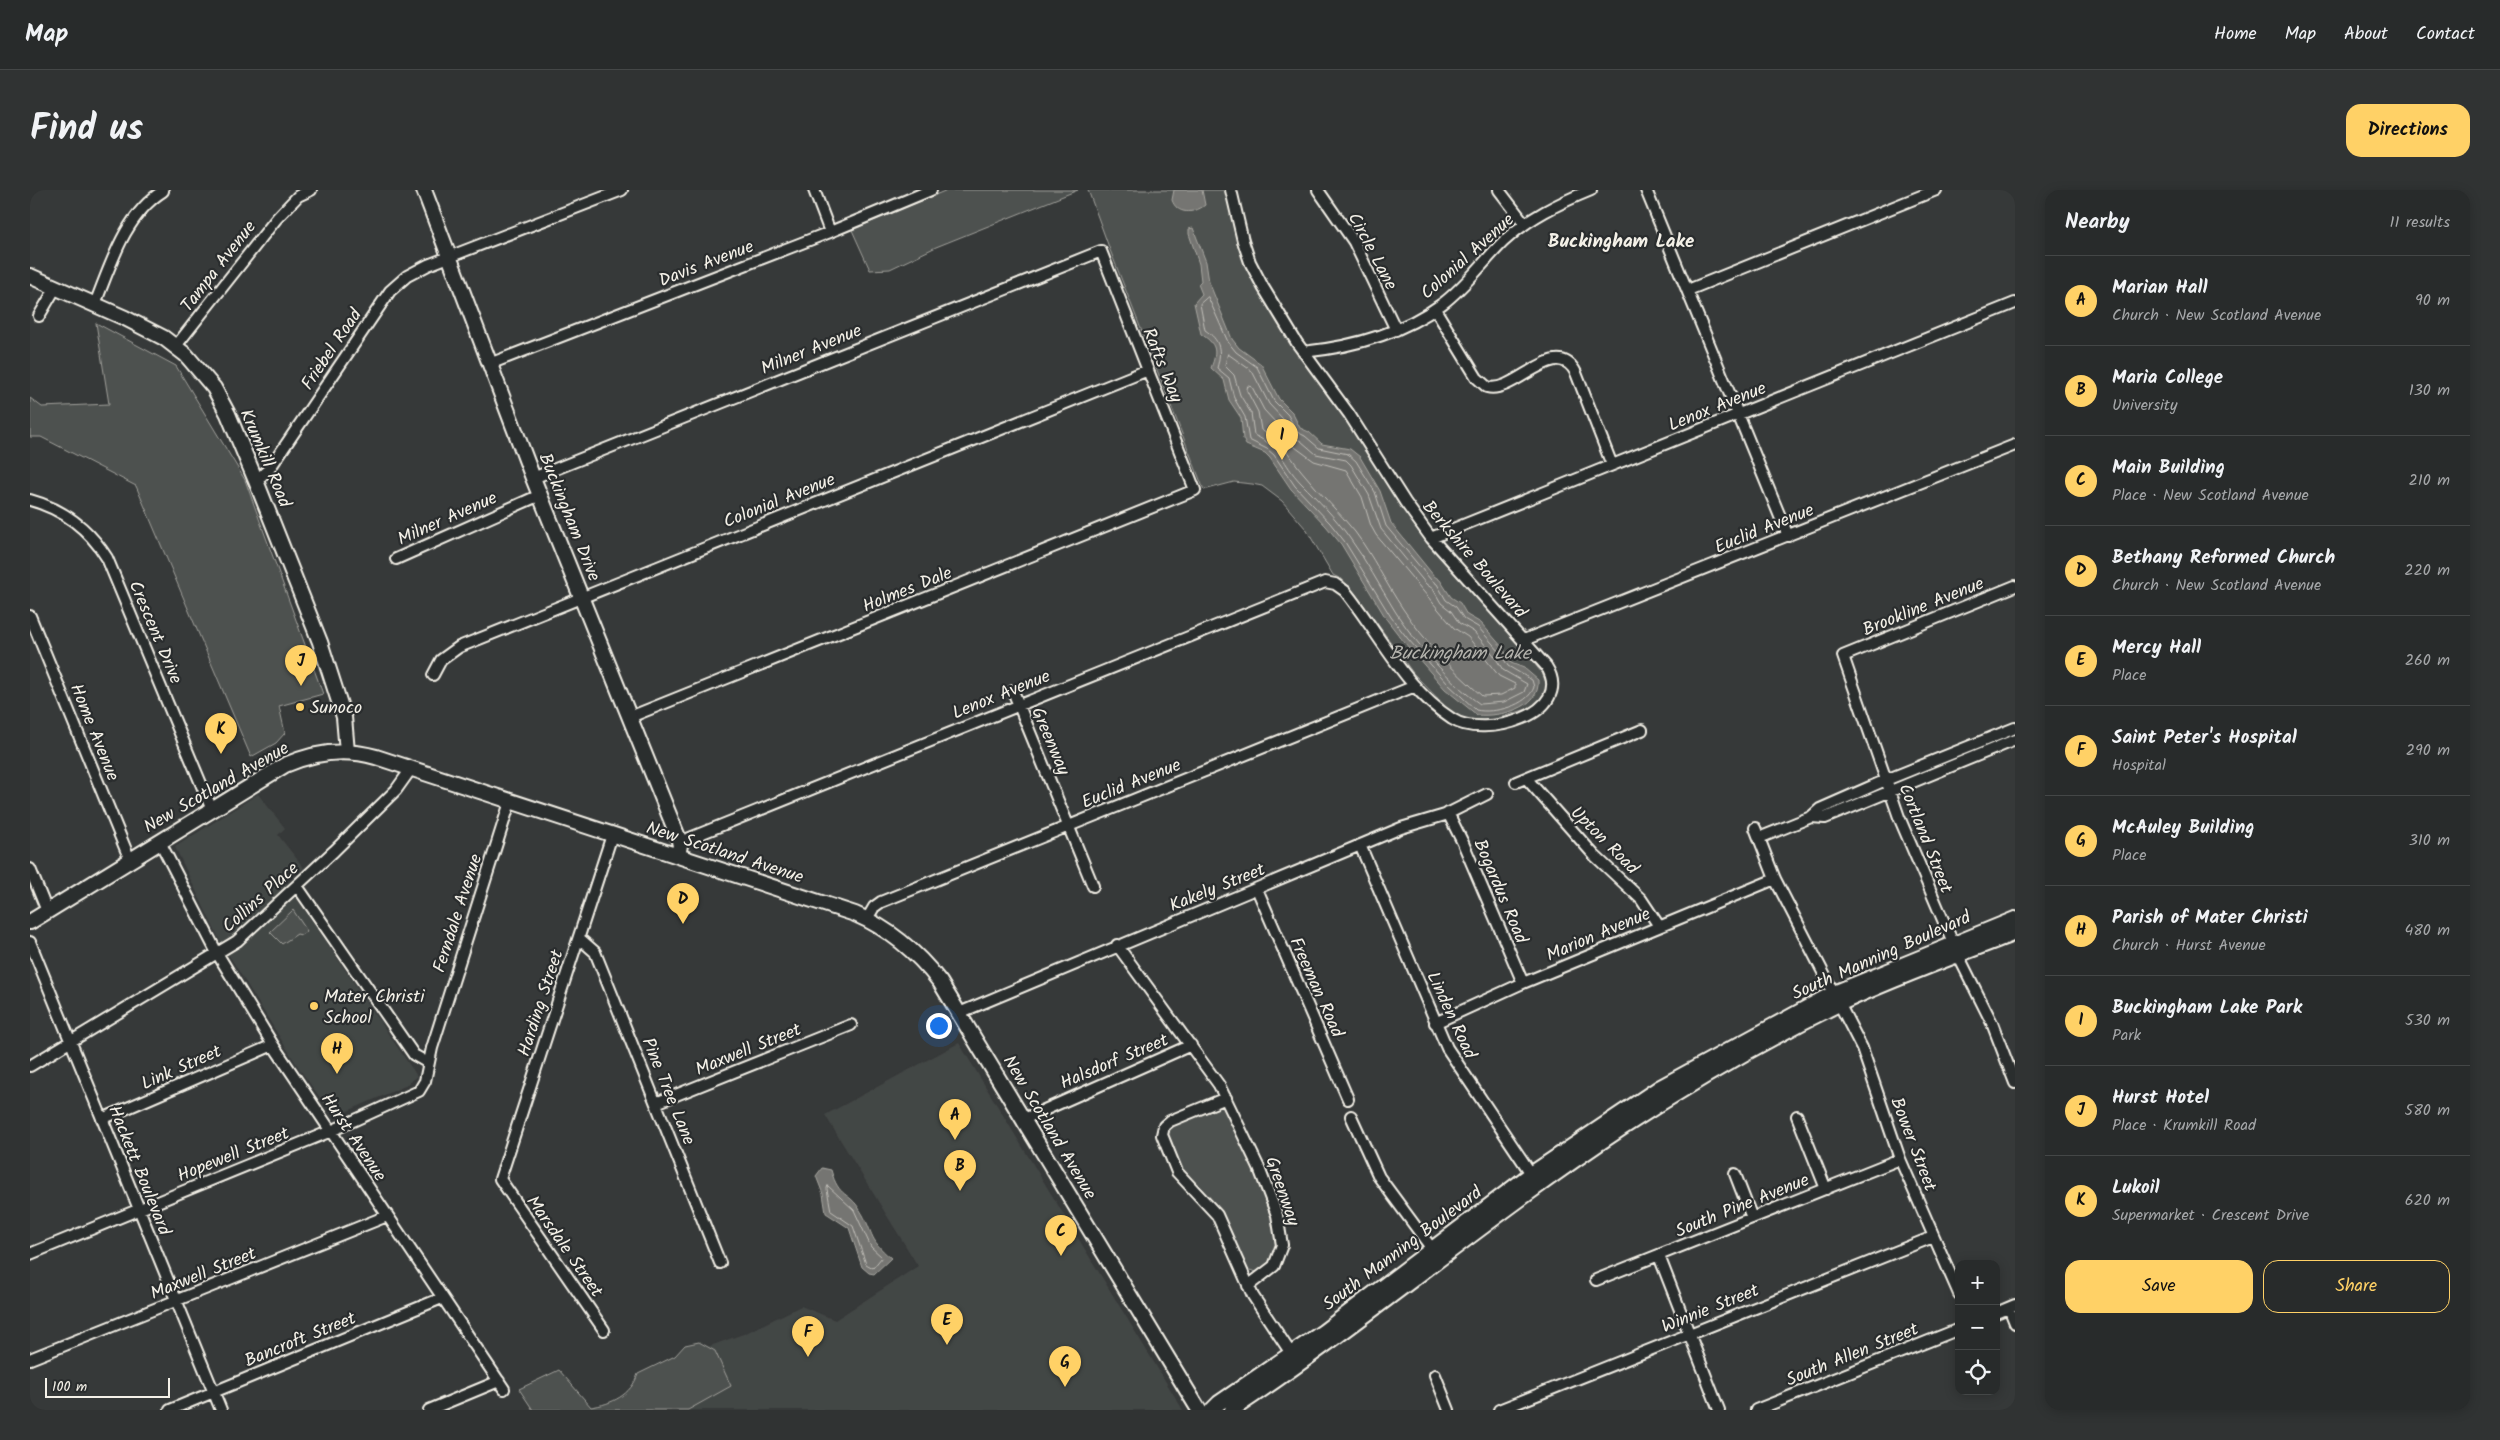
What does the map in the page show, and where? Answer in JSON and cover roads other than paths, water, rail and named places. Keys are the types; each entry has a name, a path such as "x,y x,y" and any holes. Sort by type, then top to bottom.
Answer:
{"street":[{"path":"95,304 117,248 126,232 141,210 163,190"},
{"name":"Tampa Avenue","path":"176,346 277,218 298,196 310,190"},
{"name":"Buckingham Drive","path":"424,190 492,363 533,478 680,842 678,856"},
{"name":"Friebel Road","path":"256,481 270,468 395,286 412,273 450,256 622,190"},
{"path":"814,190 830,232"},
{"name":"Davis Avenue","path":"492,363 830,232 931,190"},
{"name":"Berkshire Boulevard","path":"1231,190 1243,241 1255,272 1303,352 1349,414 1405,502 1431,538 1524,640 1550,674 1553,690 1549,700 1539,709 1510,721 1477,728 1460,724 1441,711 1415,686 1352,599 1342,587 1335,584"},
{"name":"Circle Lane","path":"1318,190 1354,242 1396,330"},
{"path":"1499,190 1526,224"},
{"name":"Colonial Avenue","path":"1303,352 1357,343 1396,330 1434,309 1452,295 1505,241 1526,224 1547,210 1591,190"},
{"path":"1646,190 1788,536"},
{"path":"1688,290 1936,190"},
{"name":"Rafts Way","path":"1101,251 1196,490"},
{"name":"Milner Avenue","path":"533,478 1101,251"},
{"name":"Krumkill Road","path":"30,276 148,328 176,346 202,372 218,395 256,481 329,667 344,717 347,752"},
{"path":"40,316 56,287"},
{"name":"Lenox Avenue","path":"1431,538 2015,303"},
{"path":"1434,309 1477,378 1487,387 1503,387 1553,360 1563,360 1572,366 1612,465"},
{"name":"Colonial Avenue","path":"433,675 441,660 450,651 581,596 1148,370"},
{"name":"Euclid Avenue","path":"1524,640 2015,445"},
{"name":"Holmes Dale","path":"630,717 1196,490"},
{"name":"Milner Avenue","path":"396,559 540,495"},
{"name":"Crescent Drive","path":"30,500 49,506 72,519 94,539 106,558 212,810"},
{"name":"Lenox Avenue","path":"680,842 1320,583 1335,584"},
{"name":"Brookline Avenue","path":"1843,656 2015,586"},
{"name":"Home Avenue","path":"30,616 130,860"},
{"name":"Cortland Street","path":"1843,656 1889,791 1955,949 1992,1023 2015,1083"},
{"name":"Euclid Avenue","path":"867,920 874,907 881,902 1415,686"},
{"name":"Greenway","path":"1013,691 1093,886"},
{"path":"1759,838 1811,817 1820,809 1886,780 2015,728"},
{"path":"1516,782 1642,730"},
{"path":"1992,737 1996,748"},
{"path":"1811,817 1824,818 2015,740"},
{"name":"New Scotland Avenue","path":"30,922 297,760 319,754 347,752 369,755 867,920 900,940 919,957 940,982 1199,1410"},
{"name":"Collins Place","path":"30,1066 238,941 396,790 411,769"},
{"name":"Upton Road","path":"1526,778 1594,855 1641,899 1659,926"},
{"name":"Kakely Street","path":"959,1013 1360,845 1415,823 1448,813 1488,794"},
{"name":"Ferndale Avenue","path":"428,1063 510,802"},
{"name":"Bogardus Road","path":"1448,813 1463,843 1523,983"},
{"name":"Bower Street","path":"1755,828 1775,879 1866,1057 1900,1160 1955,1285"},
{"name":"Harding Street","path":"500,1181 612,835"},
{"name":"Hurst Avenue","path":"160,842 217,954 273,1045 501,1385 429,1410"},
{"name":"Linden Road","path":"1360,845 1435,1023 1459,1069 1535,1180"},
{"path":"30,868 48,911"},
{"name":"Marion Avenue","path":"1435,1023 1523,983 1775,879"},
{"path":"297,886 414,1054 428,1063"},
{"name":"Freeman Road","path":"1257,889 1348,1099"},
{"name":"South Manning Boulevard","path":"1232,1410 1295,1360 1535,1180 1619,1122 1659,1088 1740,1049 1837,998 1955,949 2015,919"},
{"name":"South Manning Boulevard","path":"1955,949 2015,933"},
{"name":"Pine Tree Lane","path":"579,938 595,952 720,1262"},
{"name":"Hackett Boulevard","path":"30,942 220,1410"},
{"name":"Greenway","path":"1117,946 1191,1045 1226,1098 1259,1168 1276,1215 1282,1239 1281,1250 1275,1264 1248,1286"},
{"name":"Maxwell Street","path":"656,1103 851,1025"},
{"name":"Link Street","path":"102,1119 273,1045"},
{"name":"Halsdorf Street","path":"1024,1120 1191,1045"},
{"name":"South Manning Boulevard","path":"1619,1122 1667,1100 1740,1049"},
{"name":"Hopewell Street","path":"30,1254 331,1131 416,1093 425,1081 428,1063"},
{"path":"1659,1088 1667,1100"},
{"path":"1226,1098 1170,1121 1163,1128 1162,1135 1177,1172 1210,1205 1220,1220 1248,1286 1295,1360"},
{"path":"1352,1116 1379,1177 1436,1255"},
{"path":"1797,1116 1826,1189"},
{"name":"South Pine Avenue","path":"1596,1280 1900,1160"},
{"path":"1735,1174 1752,1218"},
{"name":"Marsdale Street","path":"500,1181 604,1330"},
{"name":"Maxwell Street","path":"30,1359 387,1216"},
{"name":"Winnie Street","path":"1499,1410 1933,1237"},
{"path":"1659,1256 1719,1410"},
{"name":"Bancroft Street","path":"170,1410 442,1298"},
{"path":"2000,1312 2012,1307 2015,1323"},
{"name":"South Allen Street","path":"1756,1410 1955,1330"},
{"name":"South Manning Boulevard","path":"1212,1410 1219,1403 1295,1360"},
{"path":"1435,1375 1449,1410"}],"water":[{"path":"1174,190 1202,190 1205,205 1196,210 1182,211 1174,205 1172,200"},
{"name":"Buckingham Lake","path":"1193,228 1206,262 1209,282 1232,339 1239,348 1261,364 1279,399 1292,412 1300,428 1309,432 1322,444 1350,449 1360,457 1380,491 1391,523 1434,576 1440,580 1451,597 1460,603 1467,615 1481,623 1503,648 1511,663 1524,668 1538,680 1537,690 1533,698 1526,704 1507,712 1477,715 1445,689 1387,620 1341,544 1291,489 1270,458 1265,453 1246,445 1243,439 1241,418 1229,400 1224,380 1211,368 1215,352 1213,344 1201,334 1194,303 1202,294 1198,284 1201,281 1199,264 1189,234 1189,229"},
{"path":"822,1168 831,1170 837,1186 856,1204 874,1240 891,1258 874,1274 869,1273 862,1267 849,1228 826,1213 823,1194 816,1176"}],"place":[{"name":"Buckingham Lake Park","path":"1282,460"},
{"name":"Hurst Hotel","path":"301,686"},
{"name":"Sunoco","path":"300,707"},
{"name":"Lukoil","path":"221,754"},
{"name":"Bethany Reformed Church","path":"683,924"},
{"name":"Mater Christi School","path":"314,1006"},
{"name":"Parish of Mater Christi","path":"337,1074"},
{"name":"Marian Hall","path":"955,1140"},
{"name":"Maria College","path":"960,1191"},
{"name":"Main Building","path":"1061,1256"},
{"name":"Mercy Hall","path":"947,1345"},
{"name":"Saint Peter's Hospital","path":"808,1357"},
{"name":"McAuley Building","path":"1065,1387"}],"district":[{"name":"Buckingham Lake","path":"1621,240"}]}
